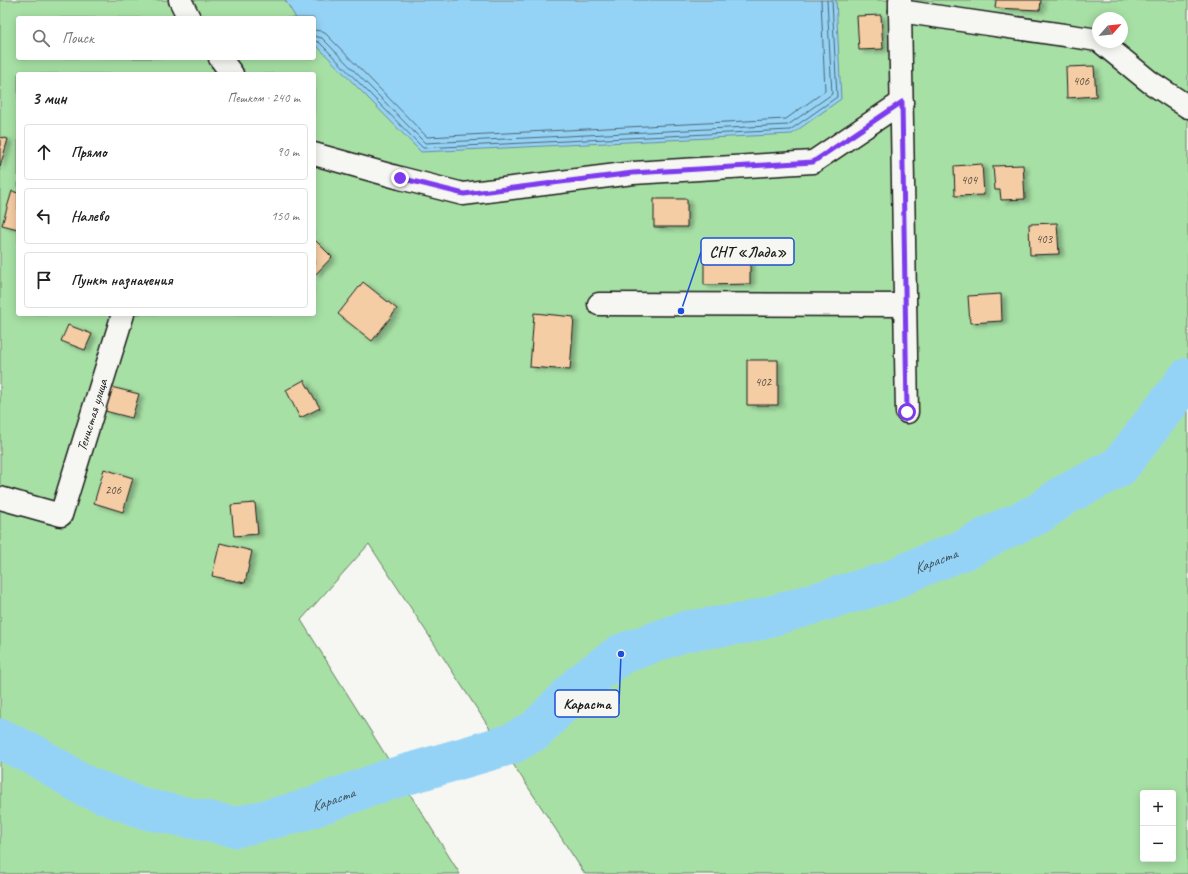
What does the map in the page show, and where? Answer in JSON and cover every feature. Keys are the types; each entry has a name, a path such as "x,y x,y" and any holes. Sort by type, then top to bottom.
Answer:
{"street":[{"path":"180,0 188,16"},
{"path":"907,412 900,6 1092,39"},
{"path":"1108,48 1150,82 1188,107"},
{"path":"222,60 230,72"},
{"path":"316,155 464,194 633,173 813,162 902,102"},
{"path":"599,304 905,306"},
{"name":"Тенистая улица","path":"0,498 61,515 122,316"}],"green space":[{"path":"0,0 1188,0 1188,874 585,874 369,544 301,620 460,874 0,874"}],"water":[{"path":"285,0 836,0 841,99 792,134 421,152 316,45 316,16 295,16"}],"building":[{"path":"996,0 1041,0 1040,10 995,8"},
{"path":"881,15 883,49 859,50 857,16"},
{"path":"1094,66 1096,96 1067,98 1066,67"},
{"path":"0,137 8,139 0,167"},
{"path":"982,164 984,195 955,196 954,166"},
{"path":"1023,165 1025,199 1001,200 1000,190 995,190 993,166"},
{"path":"12,191 16,192 16,228 2,225"},
{"path":"654,199 687,199 687,227 654,227"},
{"path":"1057,223 1059,254 1030,255 1029,224"},
{"path":"316,241 332,257 316,274"},
{"path":"750,250 750,284 704,285 704,251"},
{"path":"363,282 397,309 372,341 338,314"},
{"path":"1001,294 1002,321 970,323 968,296"},
{"path":"534,313 574,317 570,370 530,367"},
{"path":"68,325 92,334 85,350 61,341"},
{"path":"747,360 778,360 778,405 747,405"},
{"path":"304,380 320,408 300,418 286,390"},
{"path":"111,387 139,394 132,418 105,411"},
{"path":"104,469 133,478 123,512 94,503"},
{"path":"255,503 258,534 234,536 231,505"},
{"path":"220,543 252,551 245,583 212,576"}],"waterway":[{"name":"Караста","path":"0,739 36,756 85,786 145,809 236,827 299,812 384,781 511,744 536,730 581,684 621,654 686,631 747,623 888,582 920,567 966,549 1002,530 1038,514 1063,496 1119,467 1188,378"}],"place":[{"name":"СНТ «Лада»","path":"681,311"},
{"name":"Караста","path":"621,654"}],"route":[{"path":"400,178 464,194 633,173 813,162 902,102 907,412"}]}
